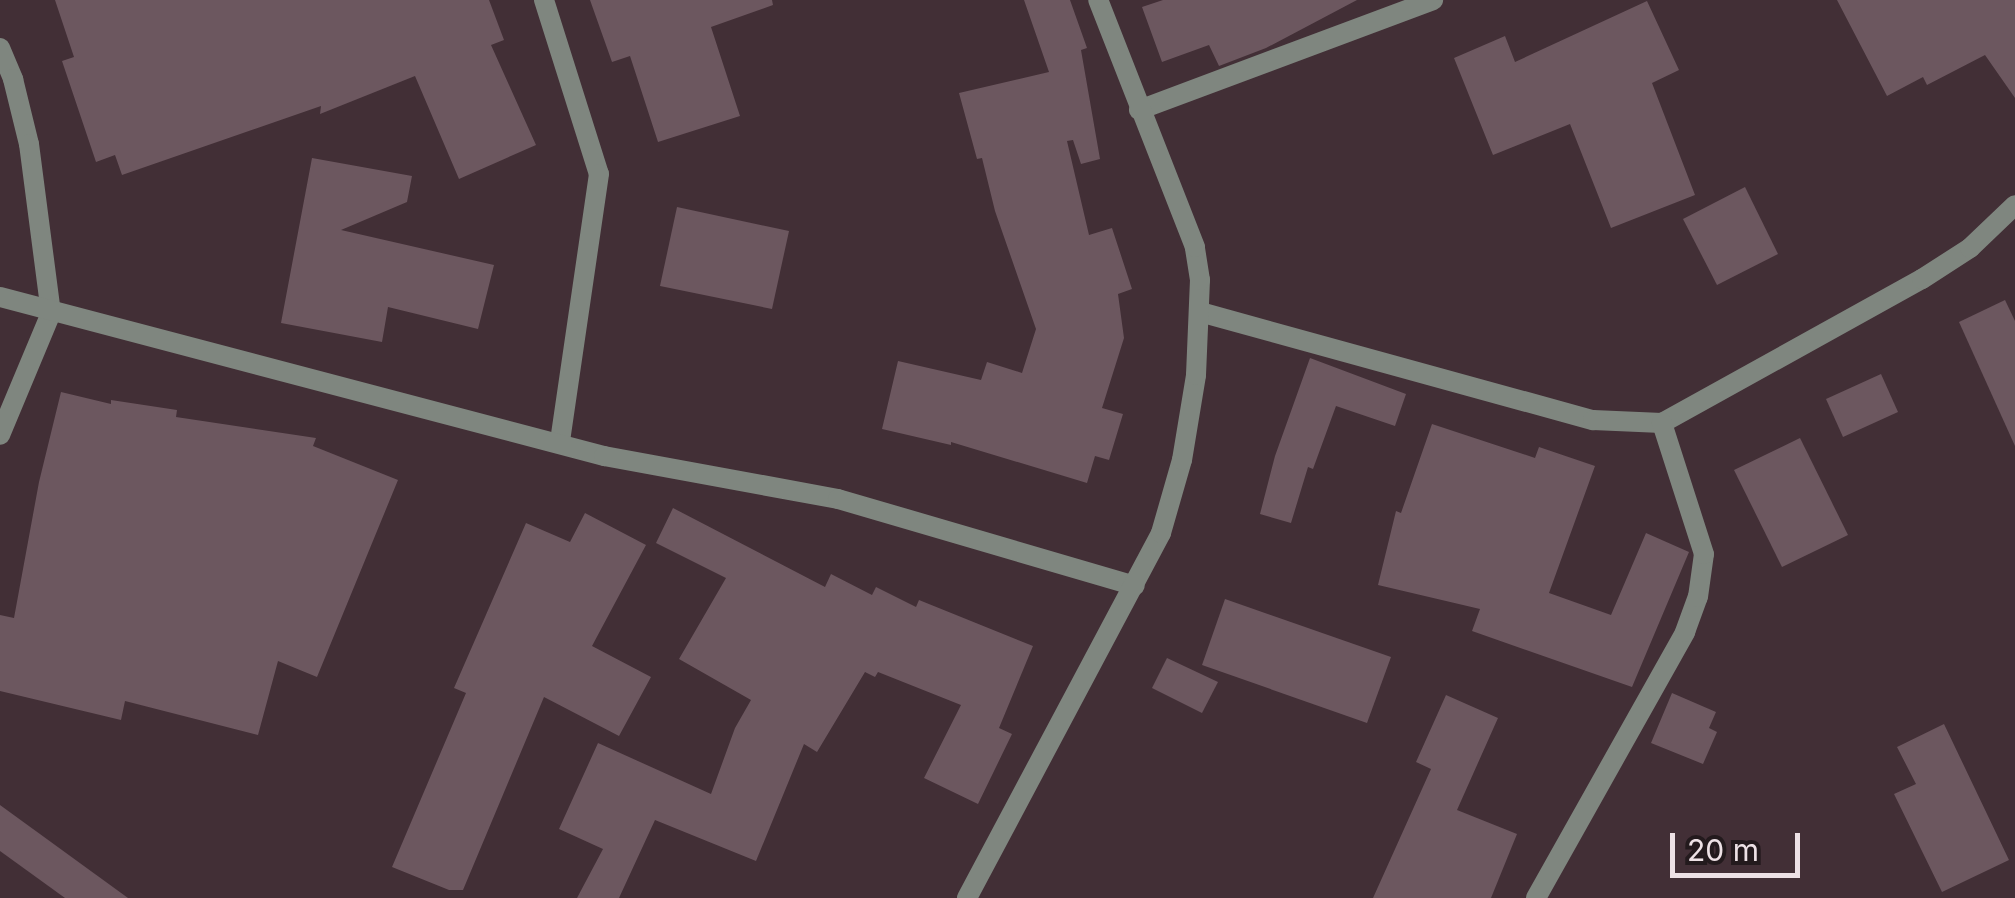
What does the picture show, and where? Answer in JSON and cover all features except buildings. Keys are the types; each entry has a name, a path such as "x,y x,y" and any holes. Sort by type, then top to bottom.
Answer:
{"street":[{"path":"544,0 599,174 560,442"},
{"path":"967,898 1161,533 1182,460 1196,376 1200,312 1195,247 1098,0"},
{"path":"1139,110 1433,0"},
{"path":"0,48 13,79 29,144 51,313 0,435"},
{"path":"1200,312 1593,420 1662,423 1922,279 1970,248 2015,205"},
{"path":"0,297 647,466 838,499 1135,586"},
{"path":"1536,898 1685,632 1698,597 1704,554 1662,423"}]}
